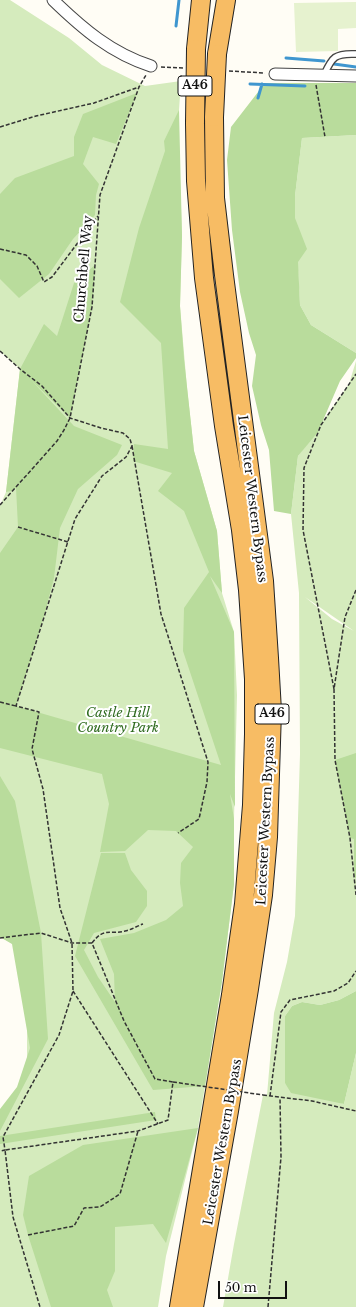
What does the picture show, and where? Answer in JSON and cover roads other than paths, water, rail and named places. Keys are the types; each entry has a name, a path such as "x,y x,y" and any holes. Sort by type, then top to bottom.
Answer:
{"highway":[{"name":"Leicester Western Bypass","path":"179,1307 232,995 244,904 252,805 254,734 253,671 248,590 241,530 224,426 204,278 196,181 196,49 201,0"},
{"name":"A46","path":"217,54 219,0"},
{"name":"A46","path":"217,54 226,0"},
{"name":"Leicester Western Bypass","path":"194,1307 232,1096 263,895 268,829 272,711 270,658 264,581 215,198 214,117 217,54"}],"street":[{"path":"53,0 96,38 132,60 152,66"},
{"path":"275,74 356,76"}],"lane":[{"path":"319,75 337,56 344,53 356,54"}],"waterway":[{"path":"176,26 179,0"},
{"path":"286,58 324,61"},
{"path":"334,64 356,67"},
{"path":"250,84 305,86"},
{"path":"258,98 262,84"}],"park label":[{"name":"Castle Hill Country Park","path":"118,720"}]}
